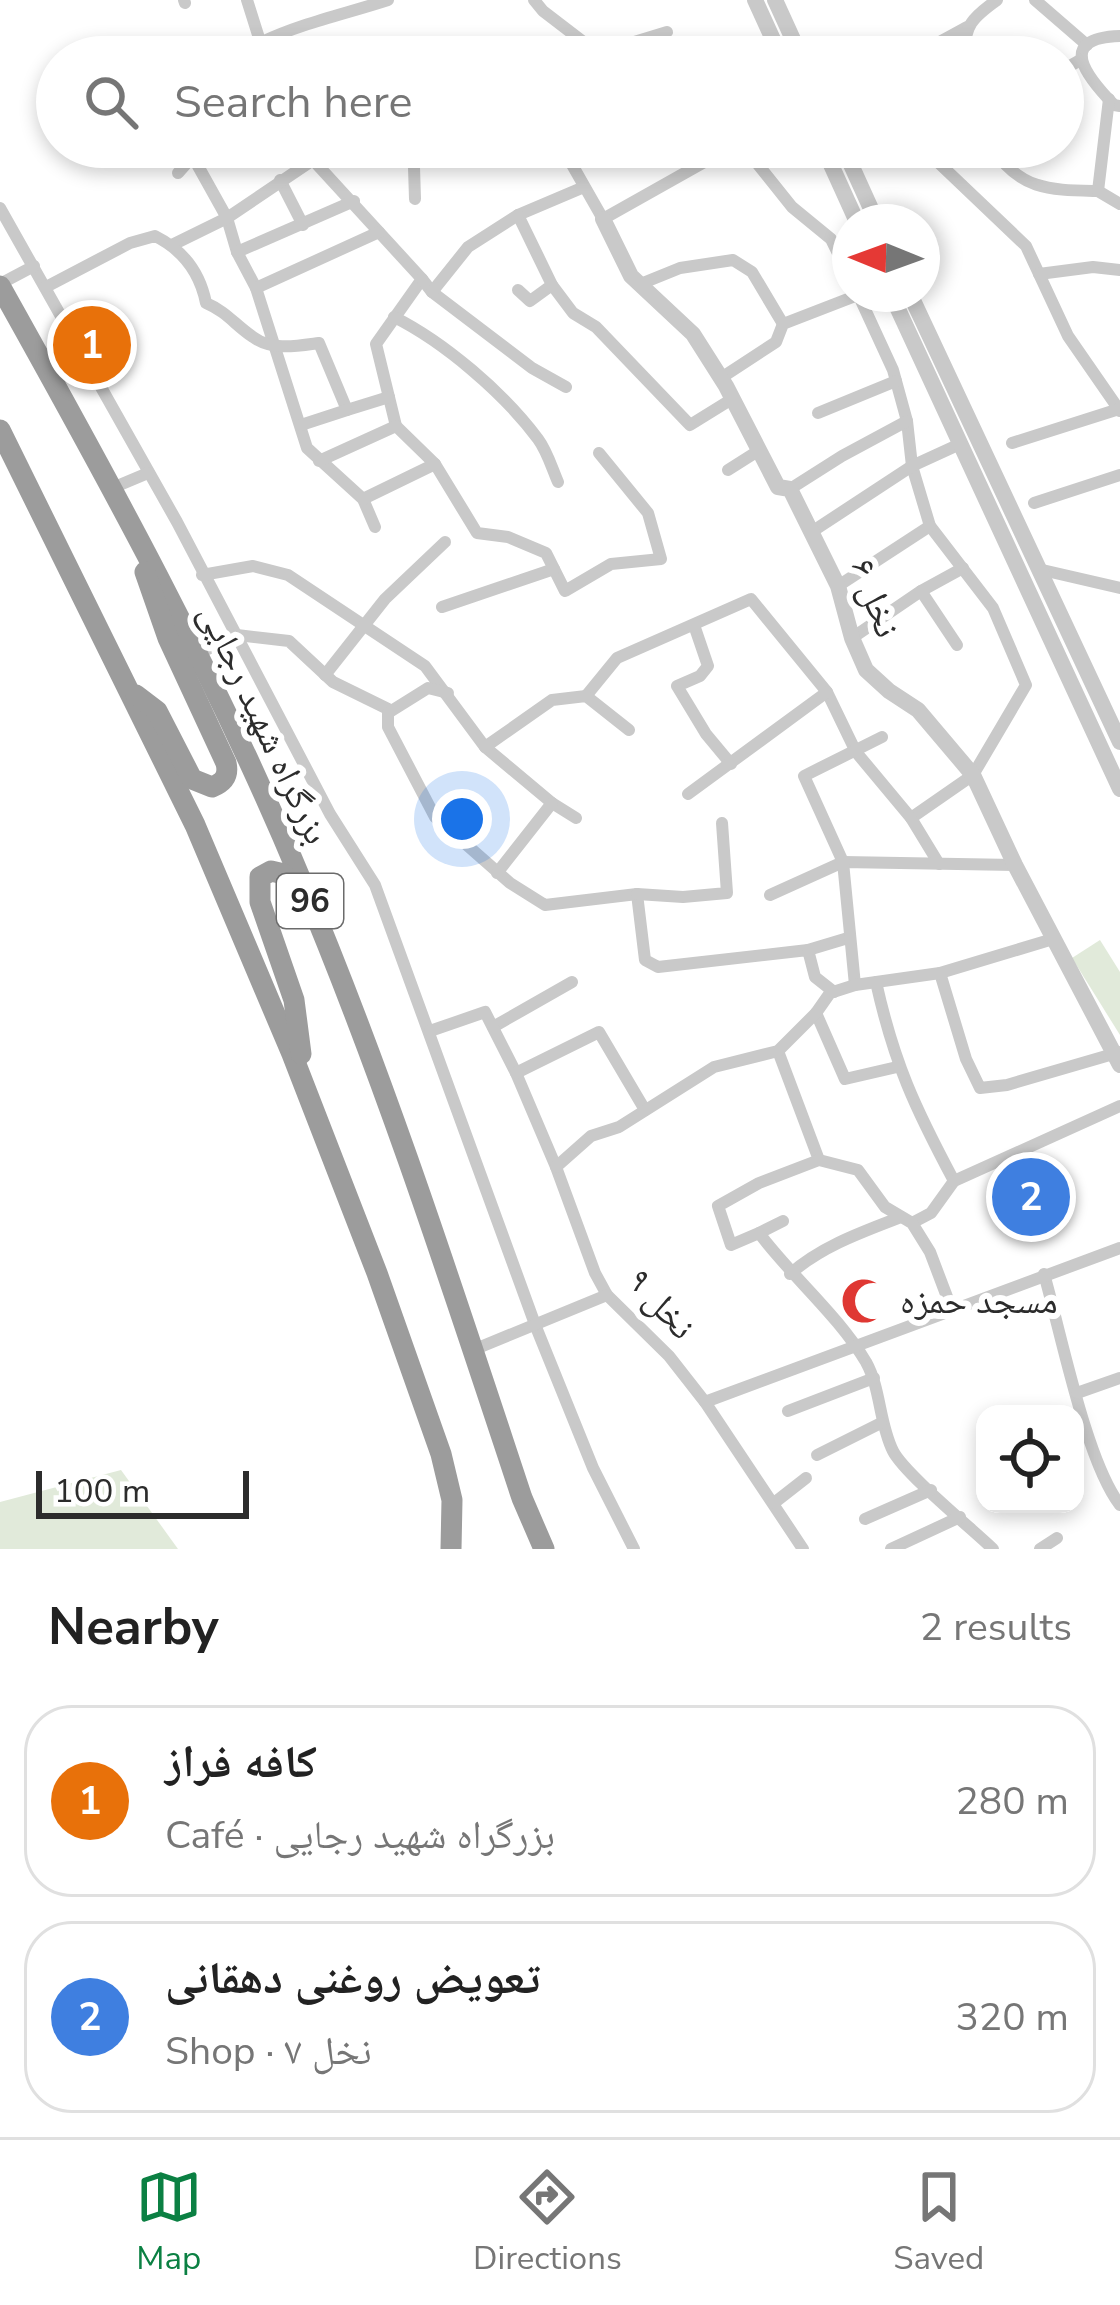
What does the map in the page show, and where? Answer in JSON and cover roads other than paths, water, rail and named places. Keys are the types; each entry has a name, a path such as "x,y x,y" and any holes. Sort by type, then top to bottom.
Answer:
{"highway":[{"name":"بزرگراه شهید رجایی","path":"0,285 197,654 300,876 385,1088 544,1549"},
{"name":"96","path":"0,430 195,825 305,1087 441,1454 452,1500 451,1549"},
{"path":"131,691 157,711 192,779 201,786 222,782 228,771 226,763 151,597 138,542"},
{"path":"305,1087 294,1000 260,902 260,877 271,871 284,874 335,962"}],"street":[{"path":"247,0 260,36"},
{"path":"275,36 302,23 332,19 386,0"},
{"path":"534,0 578,36"},
{"path":"754,0 780,36"},
{"path":"776,0 787,36"},
{"path":"966,36 972,18 997,0"},
{"path":"1035,0 1070,36"},
{"path":"1052,15 1065,0"},
{"path":"951,36 967,27"},
{"path":"655,36 668,32"},
{"path":"1098,191 1114,103 1084,73 1084,52 1098,37 1120,36"},
{"path":"178,173 183,168"},
{"path":"204,168 256,288 307,448 363,499 375,526"},
{"path":"172,245 227,218 300,168"},
{"path":"321,168 432,292 532,368 566,387"},
{"path":"414,168 415,199"},
{"path":"574,168 603,219 694,168"},
{"path":"761,168 792,206 832,241"},
{"path":"833,168 849,204"},
{"path":"853,168 869,204"},
{"path":"944,168 1027,246 1068,336 1114,390 1119,410 1012,443"},
{"path":"1009,168 1041,189 1098,191 1118,200"},
{"path":"280,180 303,225"},
{"path":"432,292 467,247 518,215 584,187"},
{"path":"237,252 354,201"},
{"path":"0,208 237,635 330,814 375,885 536,1327 593,1468 634,1549"},
{"path":"518,215 552,285 572,313 596,327 690,425 732,399"},
{"name":"نخل ۶","path":"603,219 631,275 693,334 722,378 778,487 790,489 838,586 866,670 918,710 974,775 1015,865 1118,1058"},
{"path":"256,288 379,232"},
{"path":"46,287 130,243 154,236 172,245 201,280 206,304 227,312 252,337 274,347 319,343 347,410"},
{"path":"644,283 680,268 733,260 752,272 783,324"},
{"path":"0,285 34,266"},
{"path":"1039,274 1093,267 1120,270"},
{"path":"422,279 376,344 396,426 436,464 477,533 508,537 545,553 565,591 611,564 662,559 648,513 599,453"},
{"path":"518,290 530,301 552,285"},
{"path":"722,378 776,342 783,324 832,304"},
{"path":"866,312 908,421 912,466 930,526 993,608 1026,685 974,775 911,818"},
{"path":"899,312 1120,789"},
{"path":"918,312 1120,742"},
{"path":"394,316 427,334 506,404 540,442 558,482"},
{"path":"818,413 896,381"},
{"path":"301,425 389,398"},
{"path":"790,489 908,421"},
{"path":"319,461 396,426"},
{"path":"813,531 912,466 960,444"},
{"path":"728,470 758,451"},
{"path":"363,499 436,464"},
{"path":"110,489 148,472"},
{"path":"1034,503 1120,475"},
{"path":"838,586 930,526"},
{"path":"325,675 363,626 445,542"},
{"path":"202,575 253,566 288,574 425,666 485,747 576,818"},
{"path":"852,638 963,568"},
{"path":"1036,568 1120,588"},
{"path":"442,607 554,569"},
{"path":"921,591 957,645"},
{"path":"485,747 552,700 586,696 617,658 751,599 827,692 856,752 911,818 939,865"},
{"path":"694,625 708,666 700,676 677,686 731,764"},
{"path":"197,654 237,635 289,641 325,675 388,709 388,727 435,817 497,872 544,905 637,894 712,896 727,892 722,823"},
{"path":"388,713 428,688 449,694"},
{"path":"688,794 827,692"},
{"path":"586,696 628,730"},
{"path":"855,985 843,862 804,776 882,737"},
{"path":"497,872 552,803"},
{"path":"770,896 843,862 1015,865"},
{"path":"637,894 641,948 645,959 658,967 808,950 848,938"},
{"path":"556,1167 591,1136 619,1127 714,1067 778,1051 834,992 940,973 1053,939"},
{"path":"808,950 814,977 834,992"},
{"path":"940,973 966,1059 980,1088 1118,1058"},
{"path":"493,1027 572,982"},
{"path":"876,982 897,1067 954,1181"},
{"name":"نخل ۹","path":"430,1031 485,1012 556,1167 595,1274 608,1295 669,1355 705,1402 803,1549"},
{"path":"816,1013 845,1078 897,1067"},
{"path":"516,1072 598,1032 645,1110"},
{"path":"778,1051 819,1160"},
{"path":"790,1274 806,1259 842,1240 931,1213 954,1181 1120,1106"},
{"path":"783,1221 731,1245 718,1206 759,1183 819,1160 858,1170 885,1208 907,1220 930,1252 952,1310"},
{"path":"759,1233 790,1274 827,1310 874,1378 881,1423 895,1457 993,1549"},
{"path":"705,1402 1120,1248"},
{"path":"1044,1274 1108,1490 1120,1505"},
{"path":"473,1350 608,1295"},
{"path":"788,1411 874,1378"},
{"path":"1077,1393 1120,1378"},
{"path":"817,1454 881,1423"},
{"path":"774,1503 806,1478"},
{"path":"865,1519 931,1490"},
{"path":"891,1549 960,1517"},
{"path":"1040,1549 1057,1538"}],"place":[{"name":"کافه فراز","path":"92,345"},
{"name":"تعویض روغنی دهقانی","path":"1031,1197"},
{"name":"مسجد حمزه","path":"864,1301"}]}
